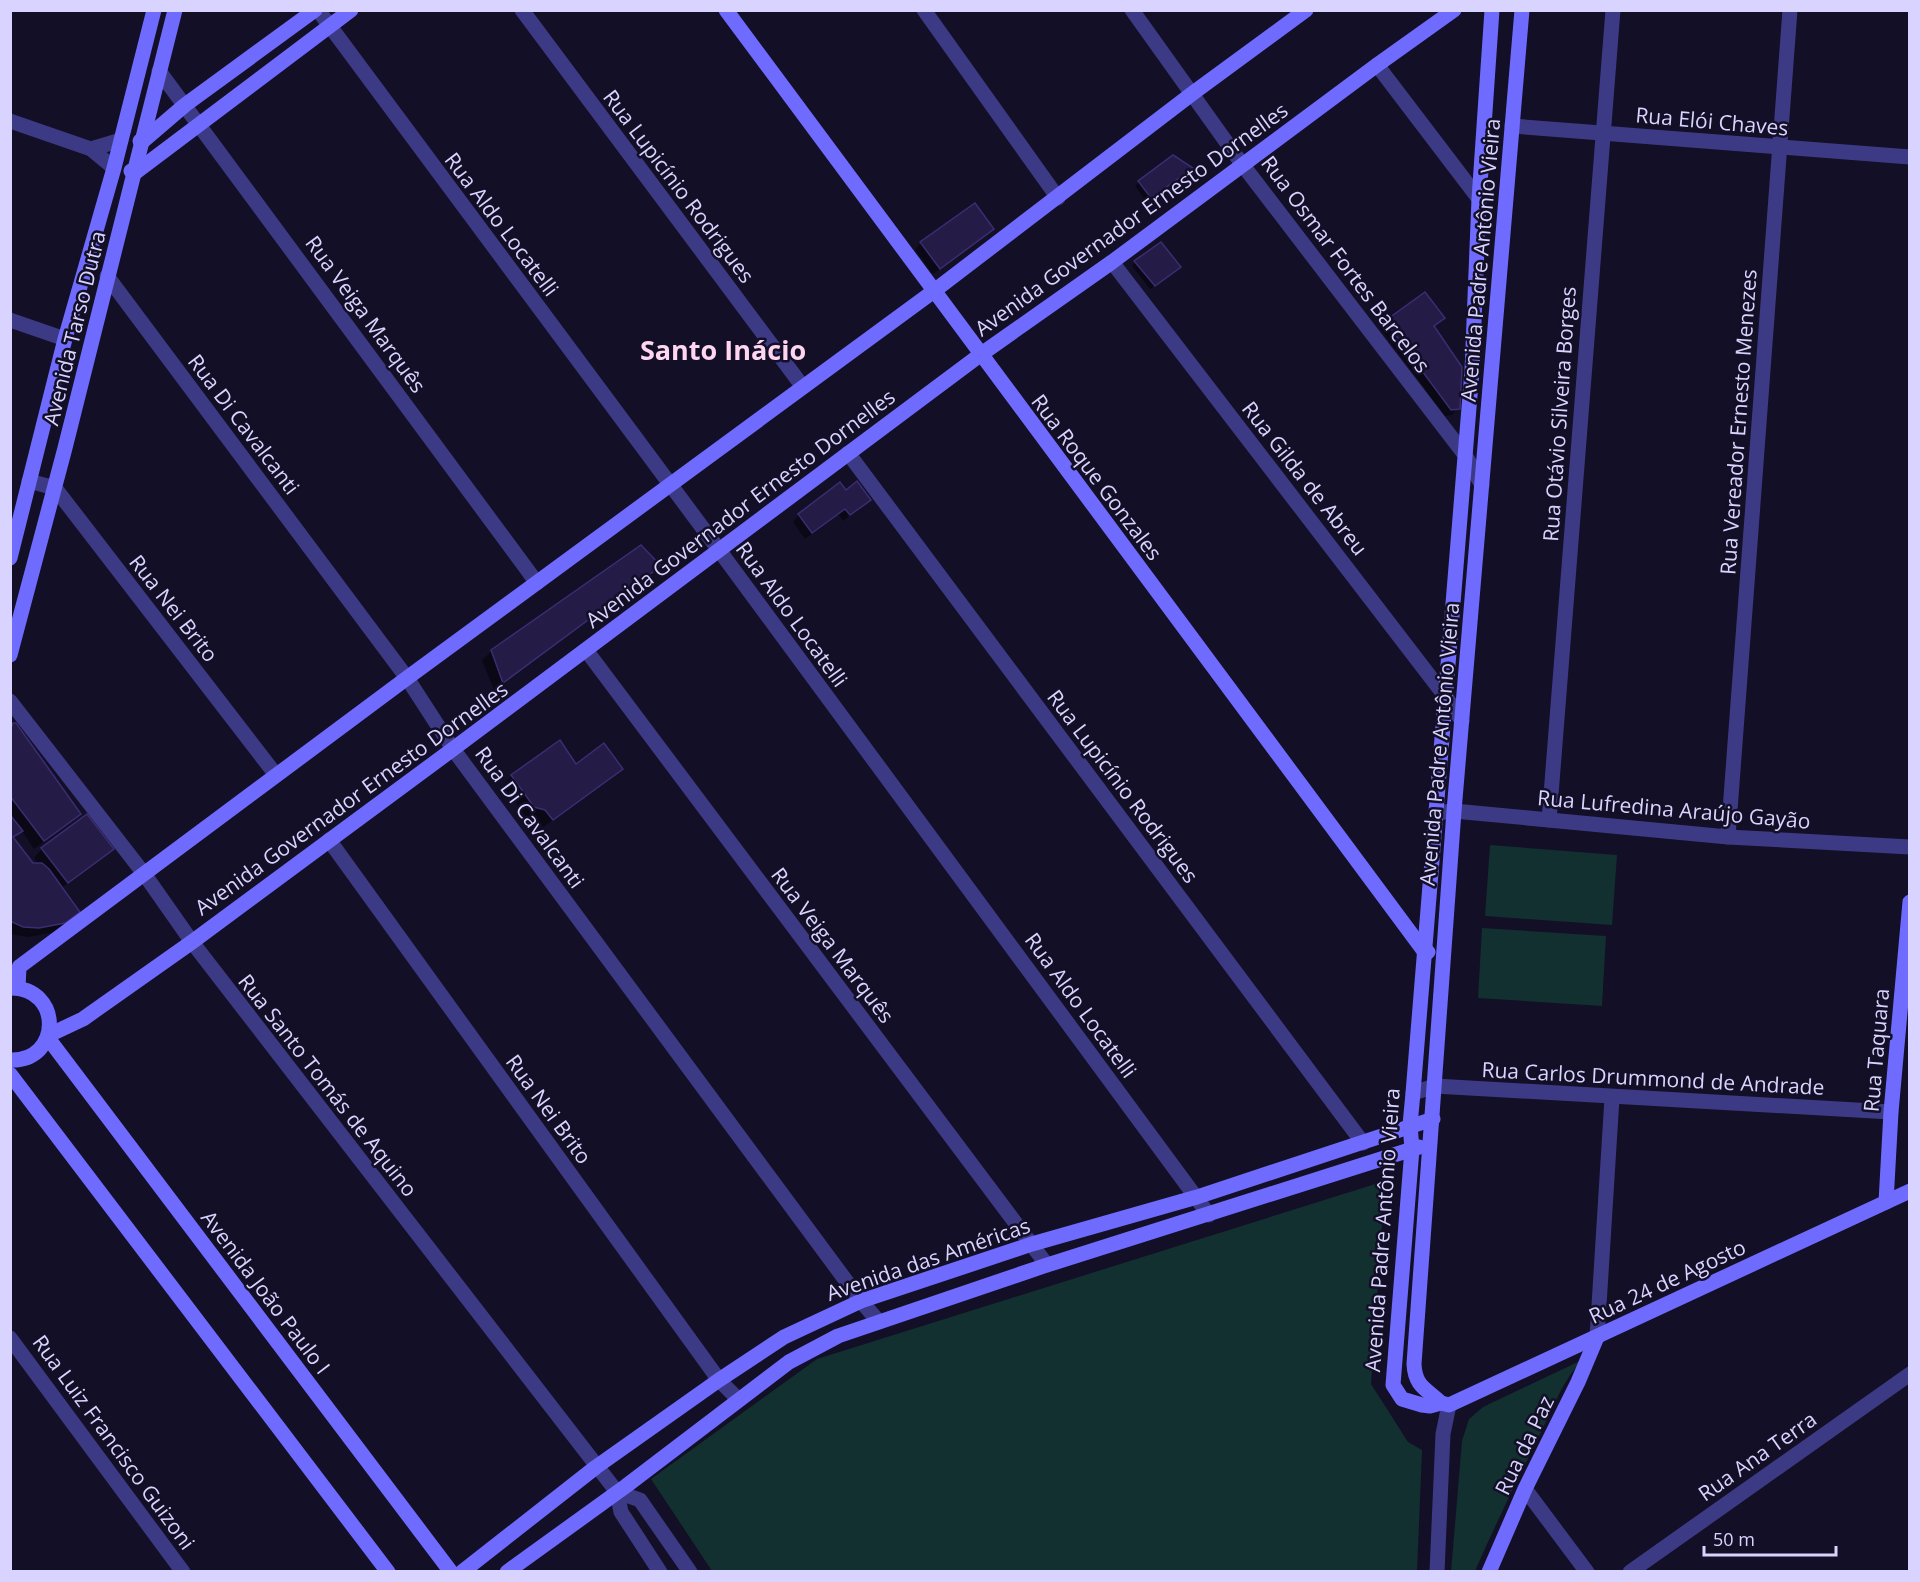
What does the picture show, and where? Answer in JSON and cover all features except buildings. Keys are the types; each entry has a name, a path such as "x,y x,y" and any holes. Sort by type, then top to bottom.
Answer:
{"main road":[{"name":"Avenida Tarso Dutra","path":"10,558 65,339 114,168 154,10"},
{"name":"Avenida Tarso Dutra","path":"10,654 136,172 175,10"},
{"path":"121,140 142,141 185,105 316,10"},
{"path":"114,168 136,172 351,10"},
{"name":"Rua Roque Gonzales","path":"726,10 1424,951"},
{"path":"48,1036 49,1014 44,1004 28,991 13,988 20,967 407,678 934,291 1193,93 1306,10"},
{"name":"Avenida Governador Ernesto Dornelles","path":"10,1060 27,1058 36,1053 43,1047 48,1036 83,1019 192,942 980,355 1112,262 1454,10"},
{"name":"Avenida Padre Antônio Vieira","path":"1445,1404 1430,1406 1402,1399 1393,1385 1412,1149 1410,1125 1472,371 1479,199 1492,10"},
{"name":"Avenida Padre Antônio Vieira","path":"1445,1404 1421,1387 1415,1374 1454,811 1522,10"},
{"name":"Rua Taquara","path":"1886,1202 1891,1112 1910,902"},
{"path":"1424,951 1443,954"},
{"name":"Avenida João Paulo I","path":"48,1036 451,1572"},
{"path":"10,1074 388,1572"},
{"name":"Avenida das Américas","path":"462,1572 596,1467 719,1380 784,1337 861,1301 1032,1244 1197,1197 1433,1119"},
{"name":"Avenida das Américas","path":"507,1572 789,1362 838,1336 1047,1265 1431,1144"},
{"name":"Rua 24 de Agosto","path":"1445,1404 1910,1191"},
{"name":"Rua da Paz","path":"1489,1572 1525,1489 1578,1382 1597,1336"}],"street":[{"name":"Rua Aldo Locatelli","path":"316,10 719,550 1209,1215"},
{"name":"Rua Lupicínio Rodrigues","path":"522,10 803,387"},
{"path":"924,10 1058,198"},
{"name":"Rua Osmar Fortes Barcelos","path":"1132,10 1242,164 1465,455 1482,486"},
{"name":"Rua Otávio Silveira Borges","path":"1549,820 1612,10"},
{"name":"Rua Vereador Ernesto Menezes","path":"1728,837 1790,10"},
{"path":"1377,65 1479,199"},
{"name":"Rua Veiga Marquês","path":"159,71 537,583"},
{"path":"10,121 91,149 114,168"},
{"name":"Rua Elói Chaves","path":"1512,126 1910,157"},
{"path":"91,149 121,140"},
{"name":"Rua Gilda de Abreu","path":"1112,262 1462,721"},
{"name":"Rua Di Cavalcanti","path":"107,276 407,678 453,749 861,1301 879,1322"},
{"path":"10,320 65,339"},
{"name":"Rua Lupicínio Rodrigues","path":"848,453 1363,1143"},
{"path":"29,481 55,488"},
{"name":"Rua Nei Brito","path":"55,488 276,775"},
{"name":"Rua Veiga Marquês","path":"586,650 1047,1265"},
{"name":"Rua Santo Tomás de Aquino","path":"10,701 145,875 192,942 617,1492"},
{"name":"Rua Lufredina Araújo Gayão","path":"1435,813 1454,811 1728,837 1910,847"},
{"name":"Rua Nei Brito","path":"329,840 719,1380 739,1400"},
{"name":"Rua Carlos Drummond de Andrade","path":"1413,1093 1435,1086 1612,1098 1891,1112"},
{"path":"1597,1336 1612,1098"},
{"name":"Rua Luiz Francisco Guizoni","path":"10,1338 183,1572"},
{"name":"Rua Ana Terra","path":"1630,1572 1910,1374"},
{"path":"1437,1572 1445,1404"},
{"path":"1525,1489 1587,1572"},
{"path":"617,1492 621,1512 660,1572"},
{"path":"617,1492 640,1500 690,1572"}],"green space":[{"path":"1490,845 1617,855 1612,925 1485,916"},
{"path":"1482,928 1606,936 1602,1006 1478,998"},
{"path":"1385,1181 1371,1384 1408,1442 1422,1450 1417,1571 712,1571 651,1479 817,1359"},
{"path":"1582,1360 1560,1392 1475,1571 1451,1572 1462,1441 1469,1419 1483,1407"}],"district":[{"name":"Santo Inácio","path":"723,349"}]}
